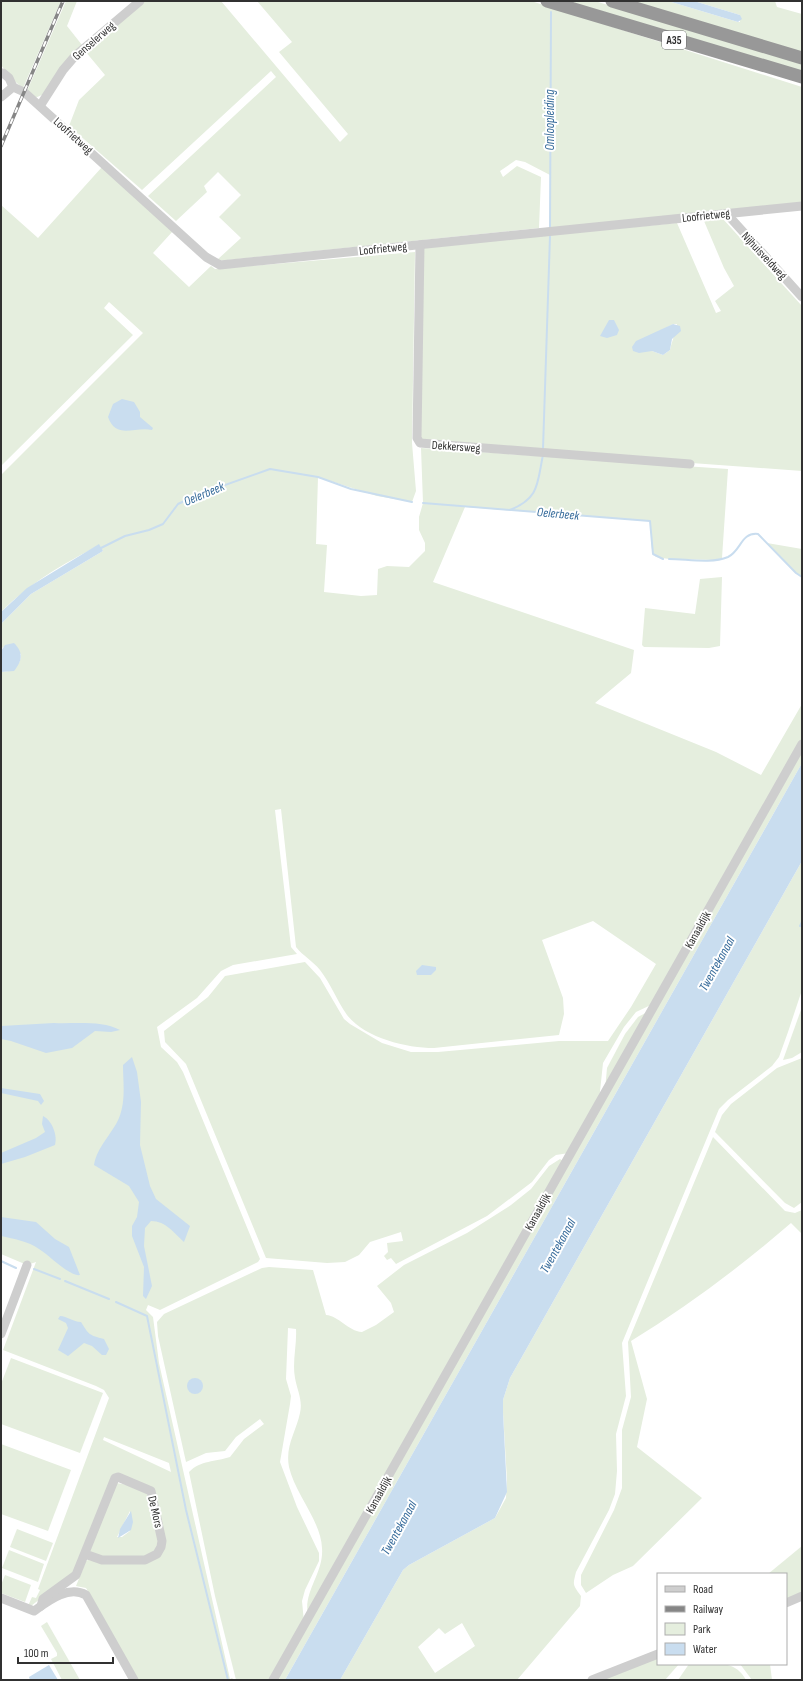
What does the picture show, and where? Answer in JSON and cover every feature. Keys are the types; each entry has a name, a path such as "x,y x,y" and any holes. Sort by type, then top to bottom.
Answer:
{"highway":[{"name":"A35","path":"547,1 802,77"},
{"name":"A35","path":"612,1 802,58"}],"street":[{"name":"Genselerweg","path":"40,106 63,70 75,56 140,1"},
{"path":"1,97 13,87 3,73"},
{"name":"Loofrietweg","path":"13,87 18,88 28,95 206,257 216,264 225,265 802,206"},
{"name":"Nijhuisveldweg","path":"727,214 802,297"},
{"name":"Dekkersweg","path":"420,245 417,438 420,443 690,464"},
{"name":"Kanaaldijk","path":"273,1680 802,744"},
{"path":"1,1334 27,1265"},
{"name":"De Mors","path":"41,1606 43,1599 74,1577 85,1554 116,1477 150,1490 162,1541 161,1547 157,1554 145,1560 102,1560 85,1554"},
{"path":"1,1598 34,1610 63,1594 75,1591 86,1595 134,1680"},
{"path":"787,1602 802,1596"},
{"path":"592,1680 657,1654"}],"green space":[{"path":"1,1 61,1 23,88 13,80 1,65"},
{"path":"66,1 77,1 67,26 82,45 44,94 35,98 27,91"},
{"path":"144,1 221,1 340,142 348,134 279,52 292,42 257,1 531,1 802,87 802,204 550,228 550,175 525,162 516,160 500,171 503,177 517,166 541,177 539,228 218,261 217,260 241,238 219,217 241,195 218,172 204,186 207,192 176,221 148,196 276,77 271,71 142,190 69,126 79,100 105,75 85,51"},
{"path":"561,1 598,2 802,63 802,74"},
{"path":"628,1 668,1 740,22 740,15 694,1 775,1 777,7 802,14 802,52"},
{"path":"102,167 173,231 153,253 189,287 211,266 215,269 415,252 412,443 416,491 412,502 377,496 318,477 316,544 327,545 324,592 361,596 377,595 378,569 387,566 409,567 425,551 425,543 419,530 419,517 423,503 421,448 728,469 722,558 716,560 669,559 656,557 651,545 650,521 465,507 433,582 634,650 631,673 595,703 716,752 761,775 802,704 802,741 655,1003 636,1012 624,1027 603,1063 599,1101 569,1153 556,1155 549,1160 532,1182 487,1216 396,1264 391,1258 387,1260 384,1256 388,1252 387,1243 403,1241 401,1232 370,1242 359,1255 345,1262 327,1263 266,1258 186,1064 165,1042 164,1031 208,997 225,976 305,962 320,978 344,1019 382,1043 411,1052 438,1052 559,1041 608,1041 631,1007 656,964 593,921 542,940 563,998 564,1014 559,1035 434,1048 423,1048 399,1044 375,1036 364,1030 347,1015 320,970 296,947 281,809 275,810 291,947 297,954 233,965 221,971 197,998 157,1027 161,1047 177,1062 183,1072 260,1259 258,1262 160,1310 148,1305 146,1310 153,1317 159,1363 230,1679 232,1678 234,1680 138,1680 86,1588 76,1586 86,1561 88,1560 121,1563 160,1553 155,1494 116,1474 76,1571 31,1606 28,1606 32,1597 36,1598 40,1590 38,1589 109,1398 104,1390 96,1386 3,1350 36,1262 27,1265 1,1254 1,672 9,671 15,668 21,658 21,654 3,647 1,651 1,624 31,594 103,551 99,545 60,567 35,583 12,601 1,612 1,475 143,333 109,302 104,308 133,335 1,466 1,205 38,238","holes":["104,1437 169,1463 171,1472 103,1440"]},
{"path":"723,219 802,306 802,471 428,444 419,436 423,247 677,223 716,313 721,311 715,301 734,286 724,268 704,221","holes":["673,324 677,324 670,350 663,355 652,351 652,335"]},
{"path":"767,543 802,549 802,577 796,573"},
{"path":"722,577 720,646 709,648 644,647 642,645 645,608 695,614 700,579"},
{"path":"802,751 802,763 285,1680 277,1680"},
{"path":"802,861 802,990 779,1057 772,1066 728,1100 719,1109 622,1343 626,1396 616,1434 617,1471 615,1494 609,1510 576,1572 574,1584 581,1596 580,1606 517,1680 340,1680 403,1570 409,1565 495,1518 506,1498 507,1480 503,1400 510,1378","holes":["462,1623 475,1646 435,1673 418,1647 439,1628 445,1634"]},
{"path":"802,1007 802,1052 792,1058 783,1060"},
{"path":"651,1010 605,1091 607,1068 625,1034 638,1017"},
{"path":"802,1058 802,1202 794,1208 785,1203 715,1132 722,1115 731,1104 777,1068"},
{"path":"713,1137 785,1211 795,1213 802,1210 802,1234 791,1223 713,1285 673,1314 631,1341 647,1399 637,1447 702,1498 633,1566 613,1575 586,1593 581,1585 581,1575 614,1510 622,1488 622,1430 631,1397 628,1342"},
{"path":"560,1159 563,1161 308,1615 308,1598 320,1566 322,1548 321,1538 313,1518 292,1477 289,1467 288,1452 300,1413 301,1404 294,1372 296,1329 288,1328 286,1379 291,1396 280,1462 297,1507 319,1553 319,1561 305,1590 302,1601 304,1622 272,1680 236,1680 215,1596 189,1472 203,1463 230,1457 244,1439 264,1424 260,1419 236,1437 225,1451 206,1453 186,1462 158,1336 157,1322 164,1314 262,1268 269,1267 313,1270 326,1315 335,1318 352,1329 362,1332 376,1325 394,1312 391,1303 377,1286 404,1265 467,1233 511,1205 531,1189 549,1166"},
{"path":"11,1358 103,1393 80,1453 1,1424 1,1384"},
{"path":"1,1444 71,1470 48,1531 1,1514"},
{"path":"116,1483 135,1486 147,1492 159,1543 154,1552 145,1557 100,1557 89,1553","holes":["130,1511 130,1531 122,1537 117,1537"]},
{"path":"17,1529 53,1543 46,1561 10,1547"},
{"path":"802,1546 802,1594 787,1600 787,1573 769,1573"},
{"path":"9,1550 44,1564 38,1582 2,1568"},
{"path":"5,1575 31,1585 25,1602 1,1593 1,1585"},
{"path":"47,1622 80,1680 62,1680 51,1659 57,1656 57,1653 41,1626"},
{"path":"657,1657 657,1665 678,1665 665,1680 600,1680"},
{"path":"688,1665 729,1665 741,1673 746,1680 678,1680"},
{"path":"741,1665 770,1665 772,1680 752,1680"}],"water":[{"path":"668,1 694,1 740,15 742,19 738,22"},
{"path":"609,320 614,320 619,330 617,335 607,338 600,336"},
{"path":"673,324 680,326 681,331 672,339 670,350 663,355 652,351 639,353 633,351 632,347 636,341"},
{"path":"122,399 134,402 140,412 140,417 153,428 152,430 146,429 127,431 116,428 111,424 108,417 113,404"},
{"path":"99,544 103,551 31,594 1,624 1,612 27,588"},
{"path":"14,643 21,654 19,664 14,671 1,672 1,651 5,645"},
{"name":"Twentekanaal","path":"802,763 802,861 510,1378 503,1400 507,1492 495,1518 409,1565 403,1570 340,1680 285,1680"},
{"path":"422,965 436,967 436,970 431,975 417,975 416,971"},
{"path":"88,1023 105,1025 120,1030 111,1032 95,1031 72,1048 46,1053 1,1039 1,1026"},
{"path":"132,1057 137,1072 141,1102 140,1145 150,1186 156,1199 190,1226 184,1242 169,1228 161,1223 151,1221 145,1228 144,1246 152,1286 146,1299 143,1296 144,1267 132,1236 132,1226 137,1217 139,1202 129,1186 94,1165 101,1146 119,1118 123,1105 123,1065"},
{"path":"1,1088 40,1094 44,1101 41,1105 38,1101 1,1093"},
{"path":"43,1116 49,1121 54,1129 56,1137 55,1145 25,1157 1,1164 1,1153 36,1138 45,1132 42,1124"},
{"path":"1,1217 36,1222 55,1239 69,1247 80,1275 71,1273 35,1246 1,1236"},
{"path":"60,1316 81,1322 90,1334 104,1339 109,1349 106,1355 102,1355 92,1346 84,1343 68,1356 58,1350 68,1328 66,1323 58,1319"},
{"path":"195,1378 202,1383 203,1386 198,1393 195,1394 188,1389 187,1386 192,1379"},
{"path":"131,1511 133,1522 131,1530 118,1538 120,1529"},
{"path":"49,1665 58,1680 30,1680 29,1677"}],"waterway":[{"name":"Omloopleiding","path":"550,228 551,12"},
{"name":"Omloopleiding","path":"543,449 550,236"},
{"name":"Omloopleiding","path":"510,510 520,505 532,495 538,482 543,455"},
{"name":"Oelerbeek","path":"99,549 125,536 149,530 163,524 178,504 197,495 270,469 318,477 351,489 412,502"},
{"name":"Oelerbeek","path":"423,503 650,521 653,554 663,559"},
{"name":"Oelerbeek","path":"669,559 707,561 721,559 728,557 736,551 744,539 748,536 758,534 796,573 802,577"},
{"path":"802,922 800,926 802,926"},
{"path":"1,1261 16,1268"},
{"path":"34,1269 60,1279"},
{"path":"65,1281 109,1299"},
{"path":"116,1302 147,1316 186,1510 228,1680"}],"railway":[{"path":"1,146 63,1"}]}
